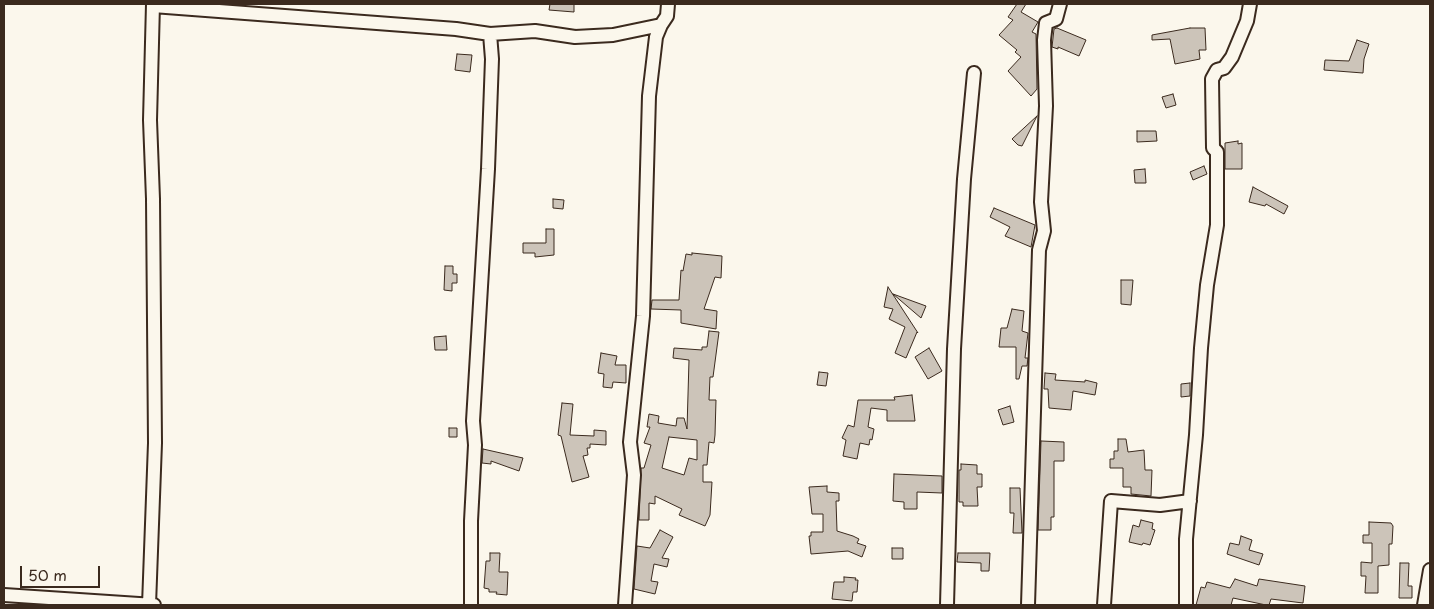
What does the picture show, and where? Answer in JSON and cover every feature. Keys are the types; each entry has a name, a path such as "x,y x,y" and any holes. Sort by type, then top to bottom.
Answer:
{"street":[{"path":"625,605 634,475 630,442 643,316 650,96 656,37 667,16 668,4"},
{"path":"1028,605 1039,250 1044,231 1041,202 1046,106 1044,28 1046,23 1056,19 1060,4"},
{"path":"1186,605 1186,539 1206,294 1217,225 1217,152 1212,148 1212,79 1217,70 1224,68 1232,57 1247,21 1250,4"},
{"path":"149,605 155,443 155,293 150,120 153,5 282,18 456,29 490,34 536,31 575,37 613,35 661,25"},
{"path":"471,605 471,521 475,445 473,420 488,169 492,59 490,34"},
{"path":"947,605 954,349 964,179 974,73"},
{"path":"1104,605 1111,501 1160,505 1190,501"},
{"path":"1424,605 1430,570"},
{"path":"4,595 58,602 154,605"}],"building":[{"path":"550,4 574,4 574,12 549,10"},
{"path":"1017,4 1026,4 1021,12 1038,22 1032,32 1036,34 1037,89 1031,96 1008,71 1021,57 1015,52 1017,50 999,35 1013,20 1008,17"},
{"path":"1057,28 1086,40 1079,56 1058,47 1058,49 1052,47 1054,29"},
{"path":"1190,28 1205,28 1206,50 1199,50 1200,59 1175,64 1170,39 1152,40 1152,35"},
{"path":"1357,40 1369,44 1364,59 1363,73 1324,70 1325,60 1349,61"},
{"path":"457,54 472,55 470,72 455,70"},
{"path":"1173,94 1176,105 1166,108 1162,97"},
{"path":"1037,116 1022,146 1018,145 1012,139"},
{"path":"1137,131 1156,131 1157,141 1137,142"},
{"path":"1238,141 1238,144 1242,143 1242,169 1225,169 1225,143"},
{"path":"1204,166 1207,174 1193,180 1190,172"},
{"path":"1145,169 1146,183 1135,183 1134,170"},
{"path":"1253,187 1288,206 1284,214 1266,204 1265,206 1249,202"},
{"path":"553,199 564,200 563,209 553,208"},
{"path":"994,208 1035,225 1031,247 1005,236 1010,227 990,217"},
{"path":"546,229 554,229 554,255 535,257 535,253 523,253 523,243 546,243"},
{"path":"692,253 722,256 721,278 715,277 704,309 717,311 716,329 681,323 681,310 651,309 652,300 679,300 681,270 683,271 686,254 692,255"},
{"path":"445,266 453,266 453,274 457,274 457,283 452,283 452,291 444,290"},
{"path":"1121,280 1133,280 1131,305 1121,304"},
{"path":"888,287 918,333 906,358 895,353 905,327 889,319 893,309 884,307"},
{"path":"893,294 926,306 921,318"},
{"path":"1012,309 1024,311 1022,331 1028,333 1025,358 1028,358 1027,366 1022,366 1019,379 1016,379 1016,347 999,347 1001,328 1007,328"},
{"path":"709,331 719,332 713,377 710,377 709,400 716,400 715,435 714,443 709,442 707,465 703,465 703,482 712,482 710,515 705,526 679,515 682,509 655,496 655,504 649,503 649,520 639,520 641,468 644,468 651,445 644,443 650,427 647,427 649,414 659,416 658,423 676,426 677,418 684,418 687,429 689,360 673,358 674,348 702,350 702,347 707,347","holes":["669,437 697,440 697,460 689,458 684,475 662,468"]},
{"path":"446,336 447,350 435,350 434,337"},
{"path":"929,348 942,371 928,379 915,357"},
{"path":"601,353 617,356 615,365 626,365 626,383 613,382 612,388 603,387 604,374 598,373"},
{"path":"819,372 828,373 826,386 817,385"},
{"path":"1045,373 1056,374 1055,380 1085,382 1085,380 1097,383 1095,395 1073,391 1071,410 1049,408 1048,389 1044,389"},
{"path":"1190,383 1190,396 1181,397 1181,384"},
{"path":"912,395 915,421 887,421 887,410 871,408 868,427 874,429 872,440 870,439 869,445 860,443 857,459 843,456 846,440 842,438 848,425 854,427 858,400 895,400 894,397"},
{"path":"562,403 573,404 570,435 594,436 594,430 606,431 606,445 590,444 590,448 587,448 588,455 583,456 589,477 572,482 561,436 558,435"},
{"path":"1010,406 1014,422 1003,425 998,410"},
{"path":"449,428 457,428 457,437 449,437"},
{"path":"1118,439 1126,439 1128,452 1144,450 1145,470 1152,470 1151,496 1131,494 1131,487 1123,487 1123,468 1110,468 1110,459 1114,459 1114,451 1118,451"},
{"path":"1041,441 1064,442 1064,461 1054,461 1054,517 1051,517 1051,530 1038,530"},
{"path":"483,449 523,458 519,471 491,461 491,464 482,463"},
{"path":"961,464 977,465 977,474 982,474 982,487 977,487 978,506 963,506 963,502 959,502 959,470 961,470"},
{"path":"894,474 942,476 942,493 917,492 917,509 904,509 904,502 893,501"},
{"path":"827,486 827,492 839,493 839,501 836,501 837,531 859,539 857,543 866,546 862,557 848,551 811,554 809,536 811,536 811,532 823,532 823,514 812,514 809,487"},
{"path":"1010,488 1020,488 1022,533 1013,533 1014,513 1010,513"},
{"path":"1141,520 1153,523 1152,529 1155,530 1150,545 1129,542 1133,525 1139,527"},
{"path":"1369,522 1391,523 1393,526 1392,544 1389,544 1389,565 1378,566 1378,593 1365,593 1366,576 1361,576 1361,562 1372,563 1372,543 1363,543 1363,535 1369,535"},
{"path":"660,530 673,537 662,558 669,559 667,567 654,564 651,581 658,582 655,594 634,589 637,546 650,548"},
{"path":"1241,536 1252,540 1249,550 1263,554 1259,565 1227,554 1230,543 1239,545"},
{"path":"892,548 903,548 903,559 892,559"},
{"path":"490,553 500,553 499,572 508,572 507,595 489,592 489,589 484,588 486,561 490,561"},
{"path":"958,553 990,553 989,571 981,571 981,563 957,562"},
{"path":"1400,563 1409,563 1408,586 1412,586 1412,598 1399,598"},
{"path":"844,577 856,578 855,580 858,580 857,592 853,592 852,601 832,599 834,582 844,582"},
{"path":"1235,579 1257,586 1259,579 1305,586 1303,603 1271,599 1269,605 1266,605 1233,598 1231,605 1196,605 1201,587 1205,588 1207,582 1230,588"}]}
